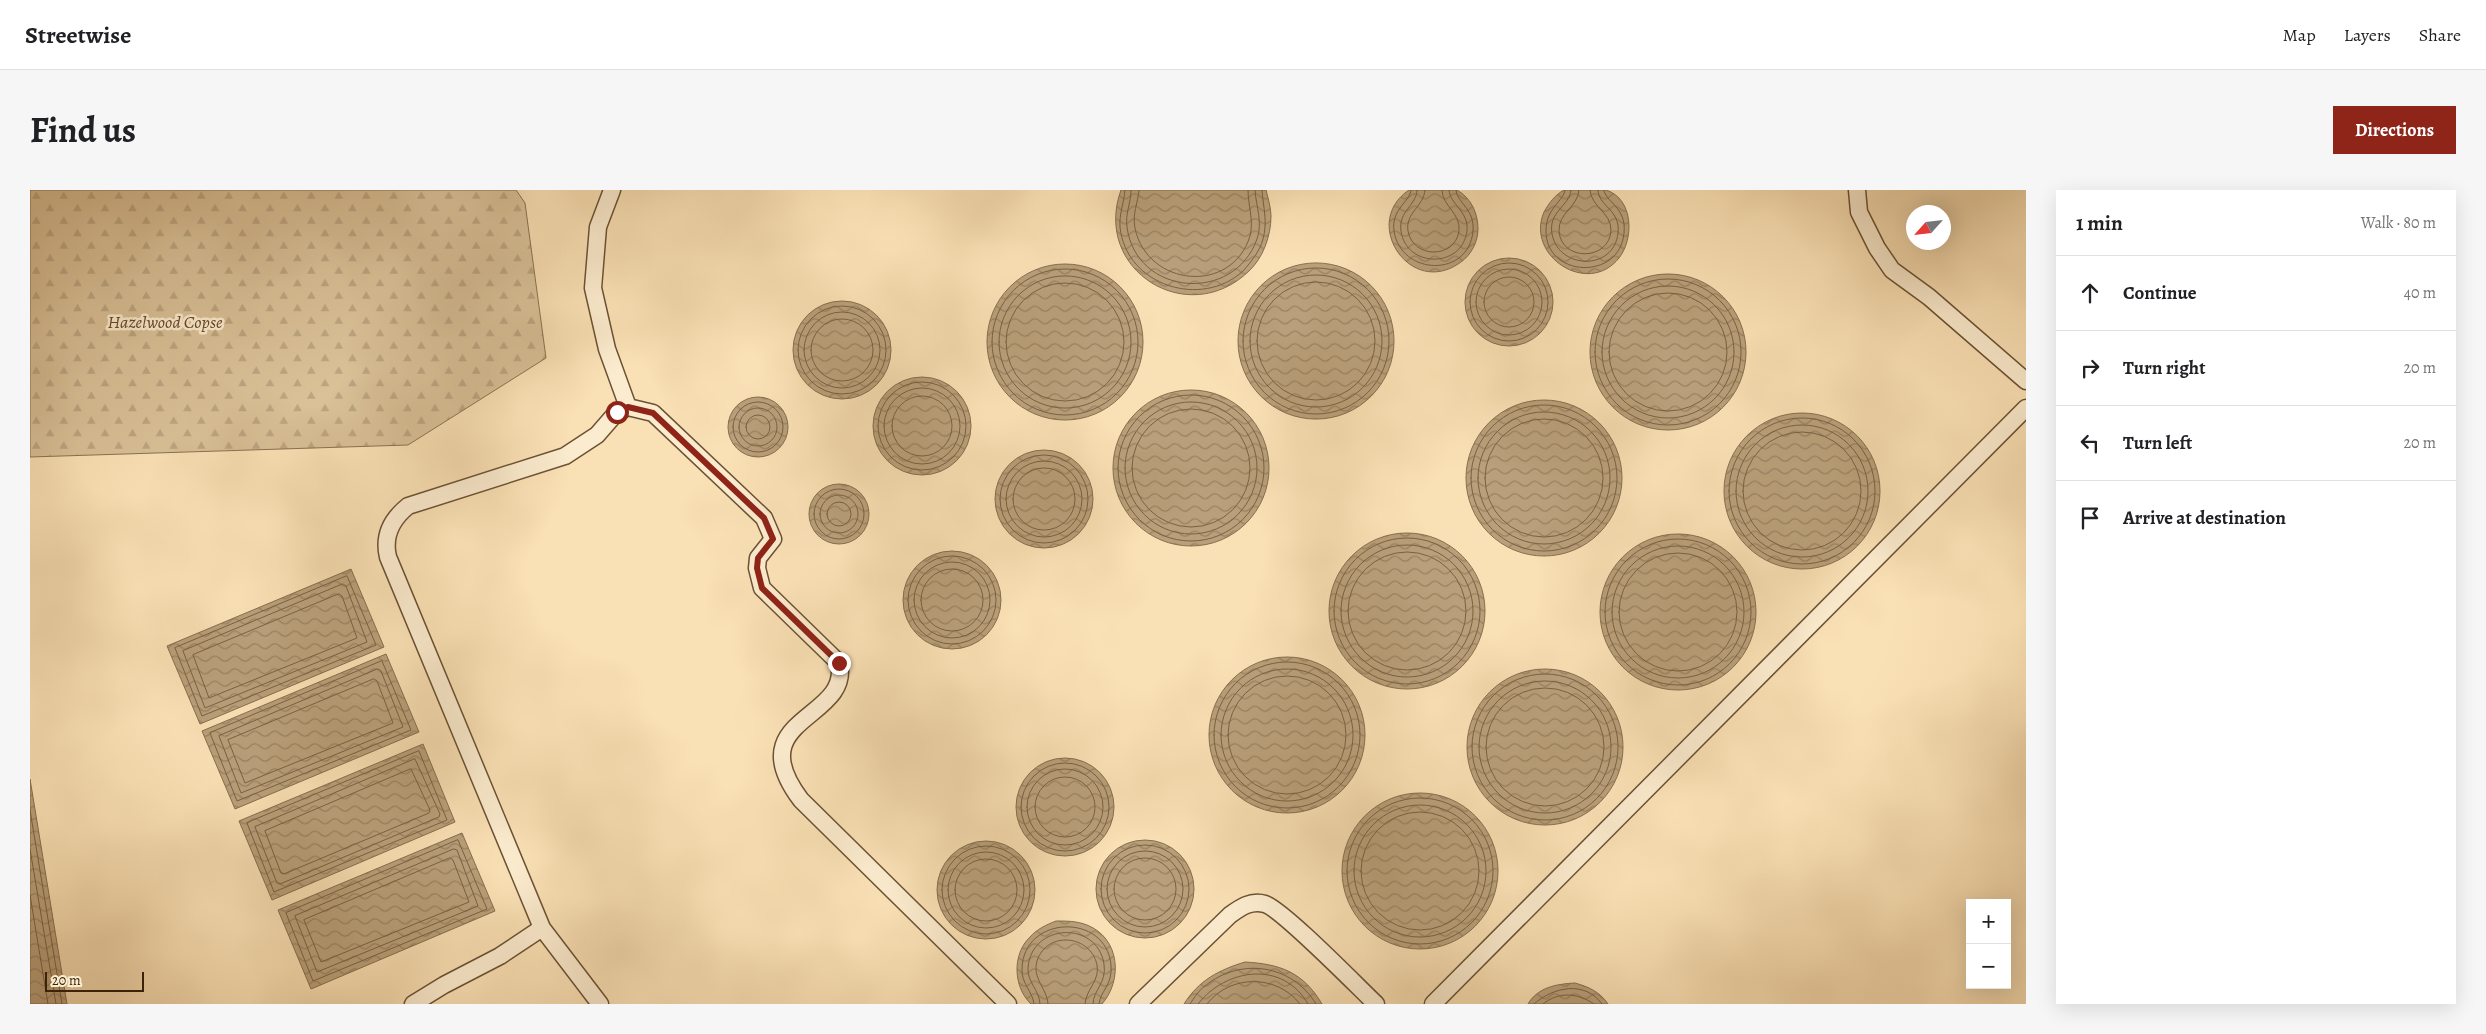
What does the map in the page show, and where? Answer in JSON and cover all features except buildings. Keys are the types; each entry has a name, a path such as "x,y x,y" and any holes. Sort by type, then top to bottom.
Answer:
{"lane":[{"path":"1856,190 1859,212 1877,248 1892,270 1929,297 2026,381"},
{"path":"610,191 598,228 593,288 607,349 628,407"},
{"path":"600,1004 542,928 385,546 388,530 397,515 408,506 565,456 597,435 617,412 628,407 653,413 764,518 773,539 758,558 757,568 762,588 839,663 841,672 833,692 788,736 781,749 784,772 792,788 801,800 1008,1004"},
{"path":"1434,1004 2026,408"},
{"path":"1138,1004 1230,915 1246,904 1255,903 1267,905 1286,920 1376,1004"},
{"path":"413,1004 444,985 500,956 542,928"}],"green space":[{"name":"Hazelwood Copse","path":"30,190 516,190 525,203 546,358 408,445 30,457"}],"water":[{"path":"1121,190 1266,190 1271,216 1270,231 1262,253 1254,266 1225,288 1199,294 1174,292 1151,283 1133,266 1120,245 1116,219"},
{"path":"1409,190 1457,190 1473,206 1478,223 1477,239 1468,256 1461,262 1442,271 1425,271 1410,264 1398,252 1391,237 1389,220 1395,204"},
{"path":"1564,190 1606,190 1622,202 1629,220 1627,241 1619,258 1606,269 1592,273 1577,272 1563,266 1551,256 1543,243 1540,228 1544,212 1552,200"},
{"path":"1509,258 1526,261 1534,265 1546,277 1550,285 1553,302 1550,319 1546,327 1534,339 1526,343 1509,346 1492,343 1484,339 1472,327 1468,319 1465,302 1468,285 1472,277 1484,265 1492,261"},
{"path":"1316,263 1346,269 1359,276 1371,286 1381,298 1388,311 1394,341 1388,371 1381,384 1371,396 1359,406 1346,413 1316,419 1286,413 1273,406 1261,396 1251,384 1244,371 1238,341 1244,311 1251,298 1261,286 1273,276 1286,269"},
{"path":"1065,264 1095,270 1120,287 1137,312 1143,342 1137,372 1120,397 1095,414 1065,420 1035,414 1010,397 993,372 987,342 993,312 1010,287 1035,270"},
{"path":"1668,274 1698,280 1711,287 1723,297 1733,309 1740,322 1746,352 1740,382 1733,395 1723,407 1711,417 1698,424 1668,430 1638,424 1625,417 1613,407 1603,395 1596,382 1590,352 1596,322 1603,309 1613,297 1625,287 1638,280"},
{"path":"842,301 861,304 877,315 888,331 891,350 888,369 877,385 861,396 842,399 823,396 807,385 796,369 793,350 796,331 807,315 823,304"},
{"path":"922,377 941,380 957,391 968,407 971,426 968,445 957,461 941,472 922,475 903,472 887,461 876,445 873,426 876,407 887,391 903,380"},
{"path":"1191,390 1221,396 1234,403 1246,413 1256,425 1263,438 1269,468 1263,498 1256,511 1246,523 1234,533 1221,540 1191,546 1161,540 1148,533 1136,523 1126,511 1119,498 1113,468 1119,438 1126,425 1136,413 1148,403 1161,396"},
{"path":"752,397 764,397 780,405 786,415 788,427 786,439 780,449 764,457 752,457 736,449 728,433 728,421 736,405"},
{"path":"1544,400 1574,406 1587,413 1599,423 1609,435 1616,448 1622,478 1616,508 1609,521 1599,533 1587,543 1574,550 1544,556 1514,550 1501,543 1489,533 1479,521 1472,508 1466,478 1472,448 1479,435 1489,423 1501,413 1514,406"},
{"path":"1802,413 1832,419 1845,426 1857,436 1867,448 1874,461 1880,491 1874,521 1867,534 1857,546 1845,556 1832,563 1802,569 1772,563 1759,556 1747,546 1737,534 1730,521 1724,491 1730,461 1737,448 1747,436 1759,426 1772,419"},
{"path":"1044,450 1063,453 1079,464 1090,480 1093,499 1090,518 1079,534 1063,545 1044,548 1025,545 1009,534 998,518 995,499 998,480 1009,464 1025,453"},
{"path":"833,484 845,484 856,489 864,497 869,508 867,526 856,539 845,544 833,544 822,539 814,531 809,520 809,508 814,497 822,489"},
{"path":"1407,533 1437,539 1450,546 1462,556 1472,568 1479,581 1485,611 1479,641 1472,654 1462,666 1450,676 1437,683 1407,689 1377,683 1364,676 1352,666 1342,654 1335,641 1329,611 1335,581 1342,568 1352,556 1364,546 1377,539"},
{"path":"1678,534 1708,540 1721,547 1733,557 1743,569 1750,582 1756,612 1750,642 1743,655 1733,667 1721,677 1708,684 1678,690 1648,684 1635,677 1623,667 1613,655 1606,642 1600,612 1606,582 1613,569 1623,557 1635,547 1648,540"},
{"path":"952,551 971,554 987,565 998,581 1001,600 998,619 987,635 971,646 952,649 933,646 917,635 906,619 903,600 906,581 917,565 933,554"},
{"path":"351,569 384,647 200,724 167,646"},
{"path":"386,654 419,732 235,809 202,731"},
{"path":"1287,657 1317,663 1330,670 1342,680 1352,692 1359,705 1365,735 1359,765 1352,778 1342,790 1330,800 1317,807 1287,813 1257,807 1244,800 1232,790 1222,778 1215,765 1209,735 1215,705 1222,692 1232,680 1244,670 1257,663"},
{"path":"1545,669 1575,675 1588,682 1600,692 1610,704 1617,717 1623,747 1617,777 1610,790 1600,802 1588,812 1575,819 1545,825 1515,819 1502,812 1490,802 1480,790 1473,777 1467,747 1473,717 1480,704 1490,692 1502,682 1515,675"},
{"path":"423,744 455,822 272,900 239,821"},
{"path":"1065,758 1084,761 1100,772 1111,788 1114,807 1111,826 1100,842 1084,853 1065,856 1046,853 1030,842 1019,826 1016,807 1019,788 1030,772 1046,761"},
{"path":"30,779 67,1004 30,1004"},
{"path":"1420,793 1450,799 1463,806 1475,816 1485,828 1492,841 1498,871 1492,901 1485,914 1475,926 1463,936 1450,943 1420,949 1390,943 1377,936 1365,926 1355,914 1348,901 1342,871 1348,841 1355,828 1365,816 1377,806 1390,799"},
{"path":"462,833 495,911 311,989 278,910"},
{"path":"1145,840 1164,843 1180,854 1191,870 1194,889 1191,908 1180,924 1164,935 1145,938 1126,935 1110,924 1099,908 1096,889 1099,870 1110,854 1126,843"},
{"path":"986,841 1005,844 1021,855 1032,871 1035,890 1032,909 1021,925 1005,936 986,939 967,936 951,925 940,909 937,890 940,871 951,855 967,844"},
{"path":"1056,921 1076,922 1087,925 1098,931 1112,949 1115,960 1113,983 1109,994 1102,1004 1031,1004 1025,997 1018,980 1017,971 1020,952 1033,934"},
{"path":"1245,962 1269,965 1290,972 1307,984 1322,1004 1184,1004 1196,988 1210,977"},
{"path":"1575,983 1594,990 1608,1004 1528,1004 1532,998 1543,990 1561,984"}],"route":[{"path":"617,412 628,407 653,413 764,518 770,528 773,539 758,558 757,568 762,588 839,663"}]}
